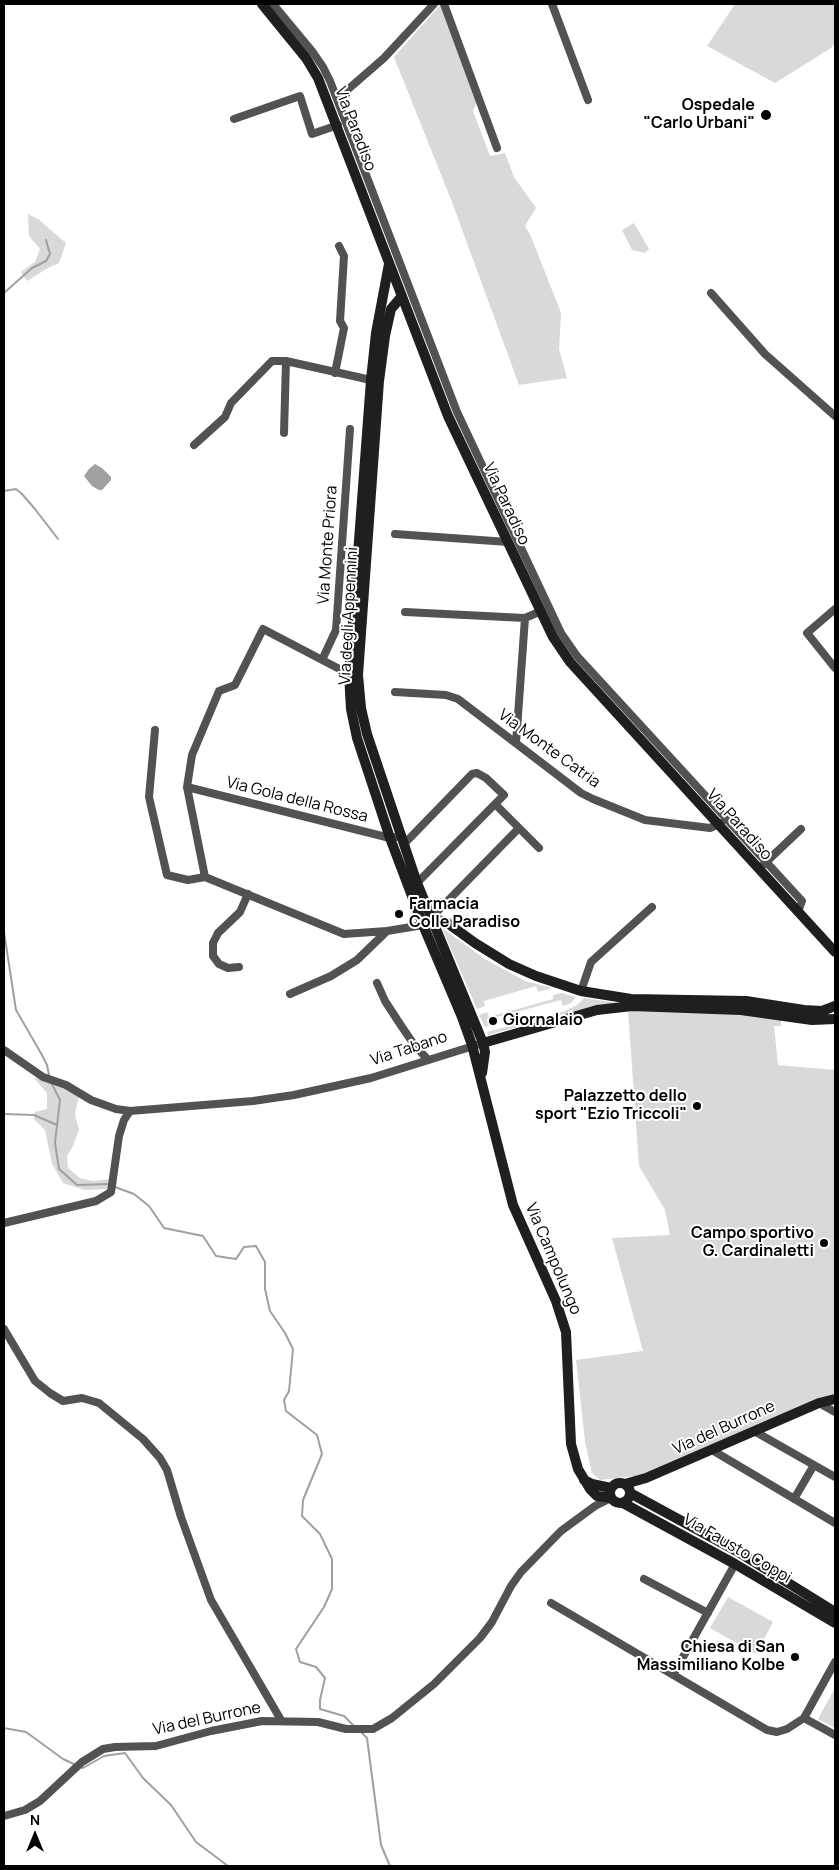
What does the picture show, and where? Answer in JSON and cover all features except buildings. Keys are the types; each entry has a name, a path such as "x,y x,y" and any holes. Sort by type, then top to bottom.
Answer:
{"street":[{"name":"Via Paradiso","path":"262,4 318,78 338,125 410,318 539,612 552,637 570,662 762,865 798,912 834,952"},
{"path":"274,4 323,67 338,98 452,414 561,633 577,656 722,822"},
{"path":"338,98 384,58 434,4"},
{"path":"444,4 497,148"},
{"path":"552,4 588,100"},
{"path":"234,119 300,96 312,134 338,125"},
{"path":"335,373 344,328 340,321 344,256 339,246"},
{"name":"Via degli Appennini","path":"389,264 376,333 370,380 354,674 367,734 417,883 483,1043"},
{"path":"711,293 765,354 835,416"},
{"path":"383,302 394,294 402,296"},
{"name":"Via degli Appennini","path":"402,296 391,309 388,320 379,381 351,709 357,738 390,838 422,925 462,1017 472,1046"},
{"path":"388,320 395,316 410,318"},
{"path":"194,445 225,417 231,402 272,361 286,361 370,380"},
{"path":"284,433 286,361"},
{"name":"Via Monte Priora","path":"322,660 336,630 350,429"},
{"path":"395,534 508,542"},
{"path":"835,609 807,633 835,668"},
{"path":"405,612 525,618 539,612"},
{"path":"516,743 525,618"},
{"path":"205,877 187,786 192,755 219,691 235,685 263,629 322,660 354,674"},
{"name":"Via Monte Catria","path":"395,692 446,695 458,699 581,793 602,803 645,820 710,828 722,822"},
{"path":"155,730 149,797 167,875 188,880 205,877 344,934 387,932 422,925 519,828"},
{"path":"402,840 472,774 477,773 486,778 504,795 417,883"},
{"name":"Via Gola della Rossa","path":"187,786 402,840"},
{"path":"495,804 539,848"},
{"path":"762,865 801,829"},
{"path":"239,967 228,968 219,964 213,956 213,943 218,932 240,912 248,894"},
{"path":"581,991 591,962 652,907"},
{"path":"431,918 446,922 509,964 536,976 581,991 631,999 746,1001 804,1010 822,1011 835,1006"},
{"path":"290,994 331,976 357,960 387,932"},
{"path":"377,983 385,1001 413,1044 428,1060"},
{"name":"Via Tabano","path":"4,1050 43,1077 56,1080 91,1100 116,1109 130,1111 253,1101 294,1095 371,1078 596,1010 632,1006 741,1010 812,1020 835,1020"},
{"name":"Via Campolungo","path":"482,1081 485,1052 483,1043"},
{"name":"Via Campolungo","path":"472,1046 513,1204 556,1301 566,1332 571,1444 578,1469 584,1480 611,1493"},
{"path":"4,1223 96,1201 111,1192 119,1136 124,1120 130,1111"},
{"path":"4,1328 35,1381 63,1401 82,1398 98,1403 143,1438 160,1458 169,1476 181,1517 211,1600 281,1720"},
{"name":"Via del Burrone","path":"628,1489 646,1478 818,1403 835,1399"},
{"path":"818,1403 835,1412"},
{"path":"754,1431 835,1477"},
{"path":"712,1450 835,1523"},
{"path":"794,1500 814,1465"},
{"path":"619,1483 628,1489 628,1499 623,1503 617,1503 611,1493 619,1483"},
{"name":"Via Fausto Coppi","path":"628,1489 735,1550 835,1612"},
{"name":"Via del Burrone","path":"4,1816 25,1810 40,1801 82,1762 103,1749 156,1746 240,1724 281,1720 318,1722 346,1729 373,1729 392,1718 434,1684 480,1638 492,1622 511,1586 521,1572 561,1531 611,1493"},
{"name":"Via Fausto Coppi","path":"623,1503 735,1564 835,1624"},
{"path":"673,1675 735,1564"},
{"path":"644,1579 708,1613"},
{"path":"551,1603 767,1730 777,1732 787,1730 804,1718 835,1662"},
{"path":"804,1718 835,1735"}],"shaded area":[{"path":"441,4 477,102 473,111 490,156 505,153 514,177 536,208 525,226 530,234 561,313 559,349 567,378 519,385 452,202 394,57"},
{"path":"735,4 835,4 835,43 831,48 775,83 707,46"},
{"path":"28,214 38,219 66,243 59,263 27,281 21,272 35,262 40,249 29,236"},
{"path":"634,223 649,249 645,253 632,250 622,230"},
{"path":"95,464 111,477 111,480 102,490 92,486 84,476"},
{"path":"442,928 485,959 525,981 552,988 538,992 536,986 484,1001 485,1006 477,1009"},
{"path":"562,993 576,997 571,1003 563,1006 561,1000 497,1017 498,1022 485,1027 479,1015 487,1012 489,1017 553,999 553,995"},
{"path":"584,998 617,1003 597,1005 488,1035 487,1032 565,1011 577,1005"},
{"path":"628,1010 720,1012 781,1019 781,1026 774,1026 778,1065 835,1070 835,1394 659,1469 636,1476 600,1480 592,1473 585,1442 576,1360 643,1351 612,1238 670,1235 665,1210 639,1166"},
{"path":"34,1078 46,1079 79,1095 75,1114 79,1130 67,1156 68,1168 80,1178 93,1181 110,1179 110,1189 85,1190 63,1183 52,1164 45,1130 34,1119 35,1112 47,1109 47,1093"},
{"path":"728,1597 773,1622 756,1654 710,1628"},
{"path":"835,1688 835,1728 818,1719"}],"waterway":[{"path":"4,293 32,268 46,261 50,254 46,240"},
{"path":"4,491 16,489 22,494 58,539"},
{"path":"4,932 16,1010 42,1055 49,1075"},
{"path":"51,1082 60,1100 55,1143 59,1169 77,1185 109,1184"},
{"path":"4,1114 34,1115 57,1125"},
{"path":"115,1187 134,1194 149,1206 164,1228 203,1236 216,1256 236,1259 244,1247 256,1246 265,1262 265,1289 270,1311 293,1349 289,1391 284,1400 286,1411 317,1435 322,1454 303,1500 302,1516 320,1534 332,1559 332,1589 324,1607 296,1649 300,1662 316,1667 325,1678 320,1709 344,1716 354,1726"},
{"path":"4,1728 26,1732 63,1759 76,1765"},
{"path":"360,1731 367,1738 381,1845 390,1866"},
{"path":"80,1767 83,1768 104,1756 125,1753 143,1778 171,1805 196,1842 228,1866"}],"place":[{"name":"Ospedale \"Carlo Urbani\"","path":"766,115"},
{"name":"Farmacia Colle Paradiso","path":"399,914"},
{"name":"Giornalaio","path":"493,1021"},
{"name":"Palazzetto dello sport \"Ezio Triccoli\"","path":"697,1106"},
{"name":"Campo sportivo G. Cardinaletti","path":"824,1243"},
{"name":"Chiesa di San Massimiliano Kolbe","path":"795,1657"}]}
